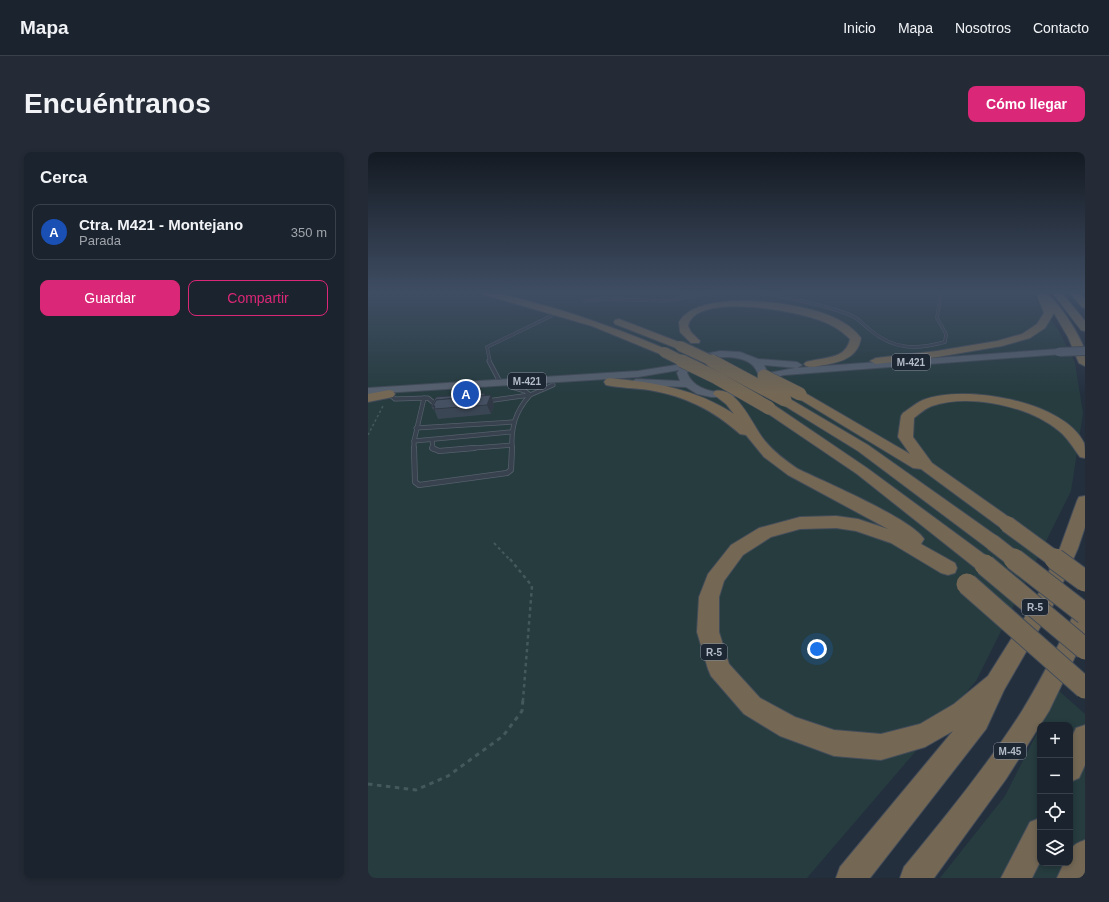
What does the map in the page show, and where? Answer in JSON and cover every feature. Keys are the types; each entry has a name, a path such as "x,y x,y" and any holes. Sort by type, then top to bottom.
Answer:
{"highway":[{"name":"R-5","path":"601,326 664,352 717,378 769,408 862,472 985,565 1085,649"},
{"name":"R-5","path":"628,326 680,346 730,369 785,400 863,448 992,542 1085,613"},
{"path":"683,326 687,335 695,341 800,394 908,458 1007,524"},
{"path":"810,364 844,356 852,352 855,346 856,338 848,330 840,326"},
{"path":"876,361 998,344 1026,336 1041,326"},
{"path":"1067,326 1077,342 1085,363"},
{"name":"R-5","path":"610,382 664,389 708,402 729,417 767,453 793,472 894,524 925,546 1085,688"},
{"path":"368,397 389,394"},
{"name":"R-5","path":"719,394 736,405 750,432 767,453"},
{"path":"1085,454 1075,437 1053,420 1030,409 982,397 953,396 940,398 922,404 909,413 905,418 903,426 909,446 916,456 927,466 1085,581"},
{"path":"851,878 977,721 996,683 1043,605 1069,548 1085,501"},
{"name":"R-5","path":"948,568 897,538 858,525 836,522 800,523 765,532 737,550 715,579 709,597 708,632 719,669 752,706 789,727 834,743 881,747 925,735 962,712 996,683"},
{"name":"M-45","path":"915,878 1009,753 1038,706 1072,642 1085,613"},
{"path":"1073,763 1085,737"},
{"path":"1016,878 1037,838"},
{"path":"1072,878 1085,854"}],"main road":[{"name":"M-421","path":"368,391 638,374 686,365 704,356 718,354 736,355 756,362 810,364 1085,350"},
{"name":"M-421","path":"389,394 610,382 687,384 700,391 719,394 735,393 749,390 759,384 764,378 783,373 813,369 1059,351"},
{"path":"756,362 764,372 764,378"},
{"path":"686,365 682,373 687,384"}],"lane":[{"path":"500,382 488,358 487,347 529,326"},
{"path":"865,326 881,340 895,347 921,349 945,342 946,334 941,326"},
{"path":"479,402 530,395 553,385"},
{"path":"512,387 525,391 530,395"},
{"path":"389,394 395,399 428,398 435,404 442,404"},
{"path":"424,398 414,441 415,482 419,484 507,473 511,470 511,432 513,422 519,406 530,395"},
{"path":"416,428 513,422"},
{"path":"414,441 511,432"},
{"path":"432,440 431,446 433,450 439,451 512,444"}],"path":[{"path":"368,435 389,394"},
{"path":"368,784 416,790 448,776 503,736 522,710 532,586 503,551 494,544"}],"green space":[{"path":"368,326 1056,326 1075,363 1083,413 1071,491 976,681 807,878 368,878"},
{"path":"1058,690 1085,714 1085,878 940,878 1005,796 1037,733 1037,866 1073,866 1073,722 1042,722"}],"building":[{"path":"485,393 483,396 436,400 433,406 431,406 436,397"},
{"path":"491,395 487,405 434,409 435,406 433,406 436,400"}],"place":[{"name":"Ctra. M421 - Montejano","path":"466,394"}]}
